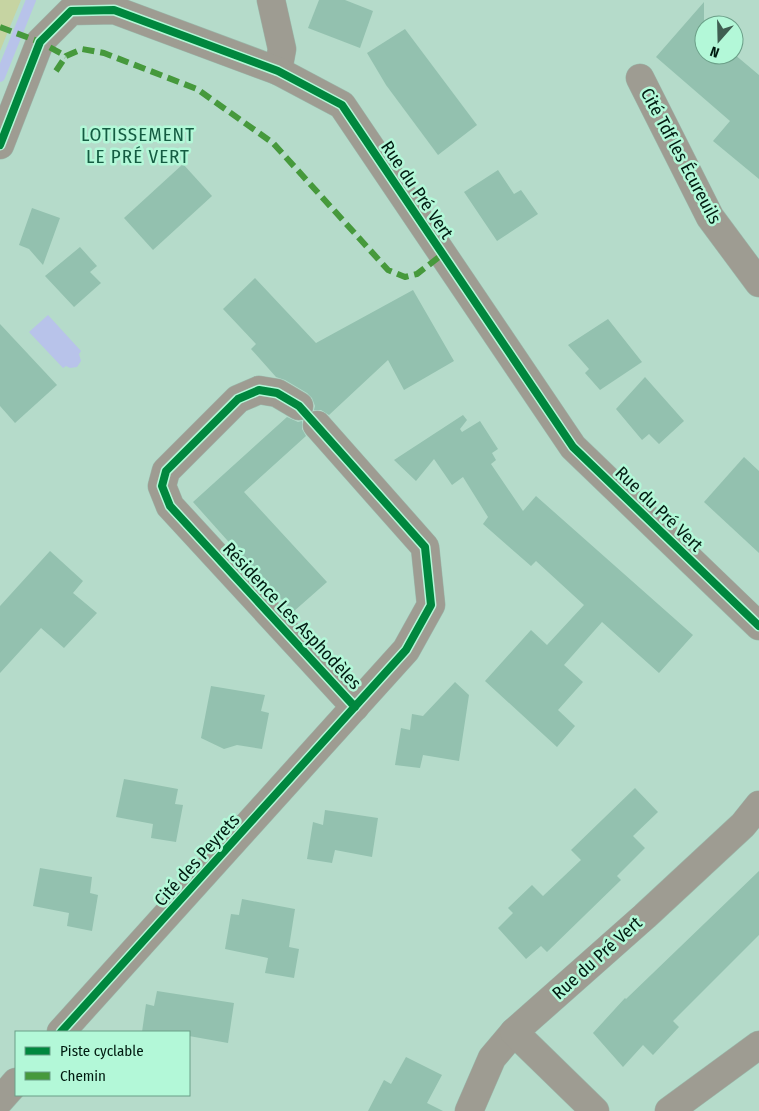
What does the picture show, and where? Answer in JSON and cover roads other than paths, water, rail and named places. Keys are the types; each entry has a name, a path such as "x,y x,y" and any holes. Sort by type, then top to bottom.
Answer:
{"street":[{"path":"271,0 282,49 278,70"},
{"name":"Rue du Pré Vert","path":"0,145 40,42 72,11 114,10 278,70 342,105 573,447 759,626"},
{"name":"Cité Tdf les Écureuils","path":"640,78 710,217 759,282"},
{"name":"Résidence Les Asphodèles","path":"299,406 277,393 259,390 238,399 166,471 162,486 170,506 355,707 406,650 431,605 425,547 317,425"},
{"name":"Cité des Peyrets","path":"63,1031 355,707"},
{"name":"Rue du Pré Vert","path":"469,1111 492,1058 514,1032 645,916 743,825 759,805"},
{"path":"514,1032 594,1111"},
{"path":"669,1111 759,1045"},
{"path":"0,1100 15,1083"}],"water":[{"path":"48,315 81,351 79,354 81,361 77,367 70,368 66,366 63,368 29,332"}],"waterway":[{"path":"0,77 31,0"}],"district":[{"name":"LOTISSEMENT LE PRÉ VERT","path":"138,145"}]}
